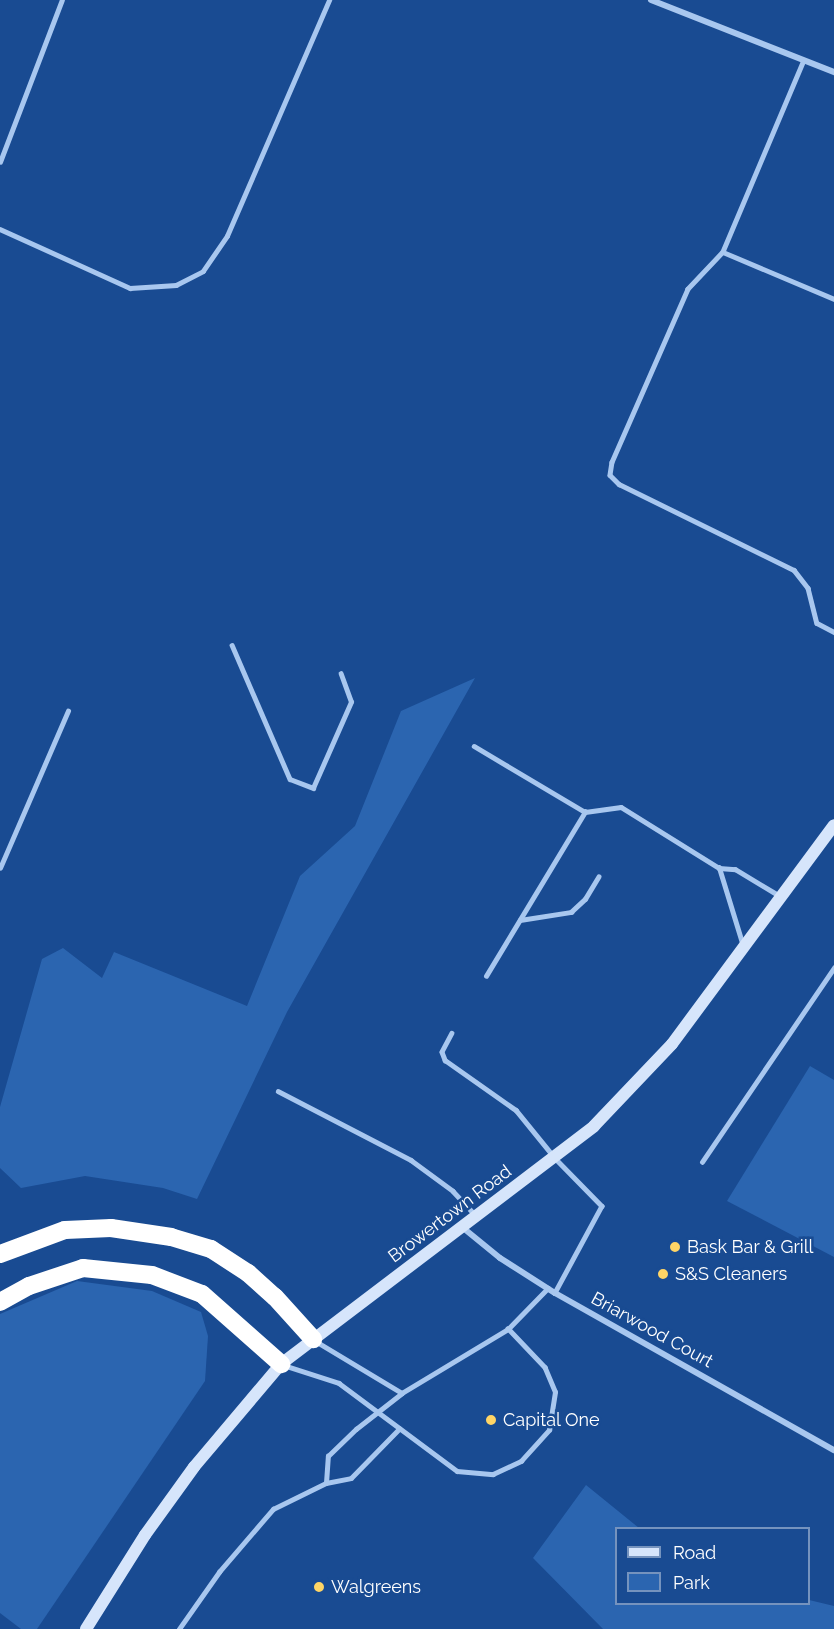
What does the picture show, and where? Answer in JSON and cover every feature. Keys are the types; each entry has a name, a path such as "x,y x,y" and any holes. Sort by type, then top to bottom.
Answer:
{"highway":[{"path":"0,1254 65,1230 111,1228 171,1237 211,1249 248,1273 275,1297 313,1339"},
{"path":"0,1302 29,1286 83,1268 152,1275 202,1294 281,1365"}],"street":[{"path":"655,1 834,72"},
{"name":"Browertown Road","path":"86,1629 145,1535 194,1467 281,1365 594,1126 672,1044 834,825"},
{"name":"Briarwood Court","path":"462,1227 500,1258 555,1293 834,1450"}],"lane":[{"path":"0,162 62,0"},
{"path":"0,229 130,288 176,285 203,271 227,236 329,0"},
{"path":"804,60 723,252 688,290 612,462 610,475 619,484 794,570 808,588 817,623 834,632"},
{"path":"723,252 834,299"},
{"path":"232,645 290,779 313,788 351,702 341,674"},
{"path":"0,868 69,711"},
{"path":"474,746 585,812 621,807 719,868 735,869 782,897"},
{"path":"486,976 585,812"},
{"path":"719,868 744,949"},
{"path":"520,920 571,912 585,899 598,877"},
{"path":"702,1162 834,968"},
{"path":"452,1033 442,1052 445,1060 516,1110 555,1158 602,1206 555,1293"},
{"path":"278,1091 411,1160 453,1191 477,1216"},
{"path":"326,1483 328,1456 375,1411 508,1329 548,1288"},
{"path":"281,1365 339,1383 457,1472 493,1474 521,1461 549,1430 555,1392 545,1368 508,1329"},
{"path":"313,1339 402,1393"},
{"path":"179,1629 219,1572 273,1509 326,1483 351,1478 399,1429"}],"green space":[{"path":"475,678 287,1012 197,1199 163,1188 85,1176 21,1188 0,1168 0,1107 42,959 63,948 102,978 114,952 247,1006 300,876 355,826 401,711"},
{"path":"810,1066 834,1080 834,1257 727,1201"},
{"path":"77,1281 152,1291 201,1312 208,1336 205,1381 37,1629 21,1629 0,1613 0,1314"},
{"path":"586,1485 638,1527 615,1527 615,1605 810,1605 810,1600 834,1606 834,1629 603,1629 533,1558"}],"place":[{"name":"Bask Bar & Grill","path":"675,1247"},
{"name":"S&S Cleaners","path":"663,1274"},
{"name":"Capital One","path":"491,1420"},
{"name":"Walgreens","path":"319,1587"}]}
